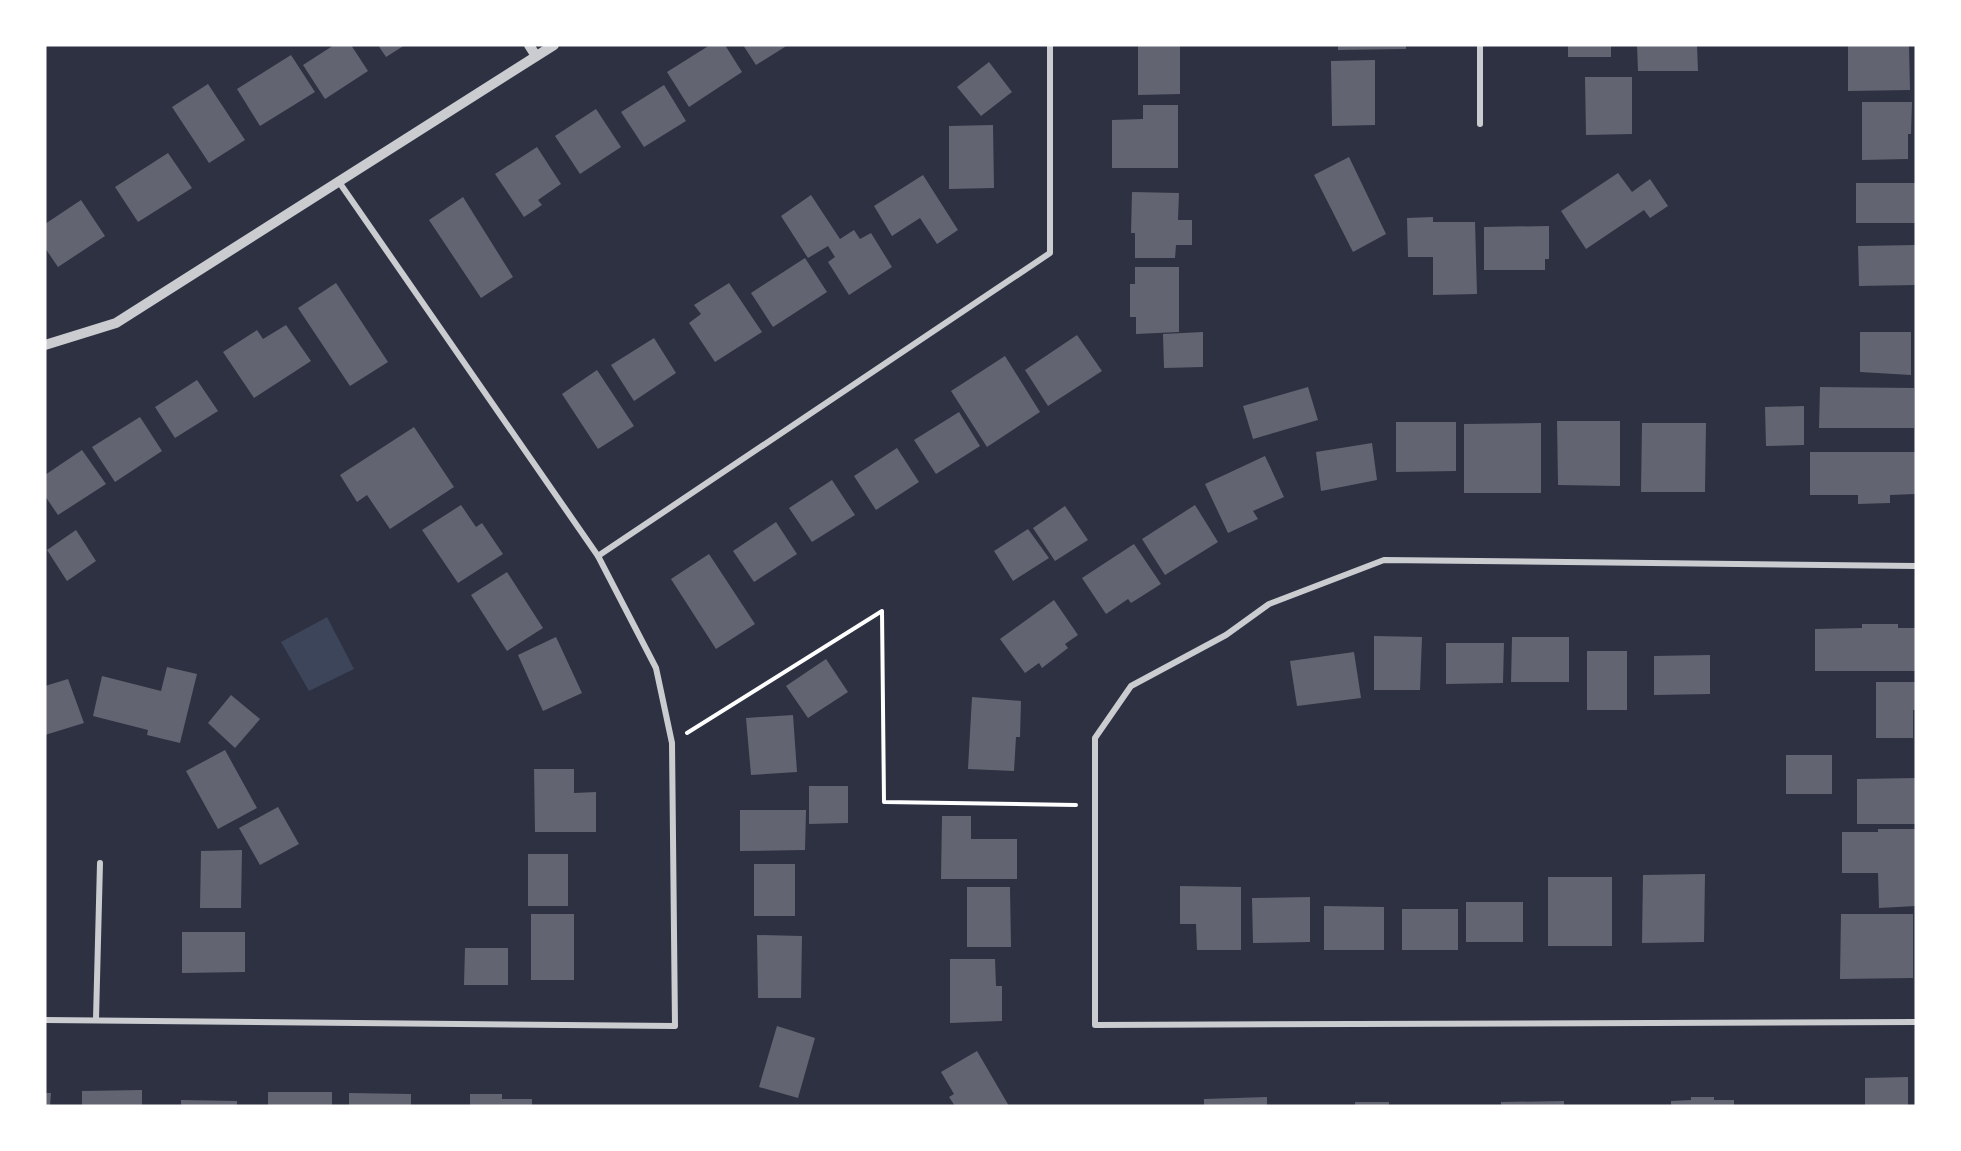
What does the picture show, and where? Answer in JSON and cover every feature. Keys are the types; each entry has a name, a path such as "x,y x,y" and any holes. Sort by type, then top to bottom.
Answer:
{"street":[{"path":"529,45 536,56"},
{"path":"45,345 116,322 554,45"},
{"path":"598,556 1050,253 1050,45"},
{"path":"1480,45 1480,124"},
{"path":"45,1020 675,1026 672,742 656,668 598,556 339,182"},
{"path":"1916,566 1384,560 1269,604 1226,634 1131,686 1095,738 1095,1025 1916,1022"},
{"path":"96,1019 100,863"}],"path":[{"path":"672,742 882,611 884,802 1095,805"}],"shaded area":[{"path":"327,617 354,669 309,691 281,642"}],"building":[{"path":"334,45 351,45 368,71 325,99 303,65"},
{"path":"378,45 405,45 386,57"},
{"path":"710,45 725,45 742,72 689,107 667,72"},
{"path":"743,45 788,45 756,65"},
{"path":"1138,45 1180,45 1180,94 1138,95"},
{"path":"1338,45 1406,45 1406,49 1338,50"},
{"path":"1568,45 1611,45 1611,57 1568,57"},
{"path":"1637,45 1697,45 1698,71 1638,71"},
{"path":"1848,45 1909,45 1910,90 1848,91"},
{"path":"291,55 315,92 260,126 237,89"},
{"path":"1375,60 1375,125 1332,126 1331,61"},
{"path":"989,62 1012,92 981,116 957,87"},
{"path":"1585,77 1632,77 1632,134 1586,135"},
{"path":"208,84 245,140 209,163 172,107"},
{"path":"664,85 686,121 644,147 621,112"},
{"path":"1862,102 1912,102 1908,159 1862,160"},
{"path":"1143,105 1178,105 1178,168 1112,168 1112,120 1143,119"},
{"path":"596,109 621,147 580,174 555,136"},
{"path":"993,125 994,188 949,189 949,126"},
{"path":"537,147 561,184 538,200 542,205 524,217 495,174"},
{"path":"168,153 192,188 138,222 115,187"},
{"path":"1349,157 1386,234 1353,252 1314,175"},
{"path":"1618,173 1632,192 1650,179 1668,206 1650,218 1644,210 1586,249 1561,211"},
{"path":"923,175 958,230 937,244 920,218 892,236 874,206"},
{"path":"1856,183 1916,183 1916,223 1856,223"},
{"path":"1132,192 1179,193 1178,220 1192,220 1192,245 1176,245 1175,258 1135,258 1135,233 1131,233"},
{"path":"811,195 840,239 854,230 860,239 871,233 892,267 849,295 828,262 835,257 828,246 808,258 781,216"},
{"path":"463,197 513,277 481,298 429,220"},
{"path":"81,200 105,236 58,267 45,248 45,224"},
{"path":"1433,217 1433,222 1475,222 1477,294 1433,295 1433,257 1408,257 1407,218"},
{"path":"1549,226 1549,259 1545,259 1545,270 1484,270 1484,227"},
{"path":"1916,245 1916,285 1859,286 1858,246"},
{"path":"805,258 827,292 773,327 751,293"},
{"path":"1135,267 1179,267 1179,332 1136,334 1136,317 1130,317 1130,284 1135,284"},
{"path":"336,283 388,362 350,386 298,308"},
{"path":"729,283 762,332 715,362 689,323 701,314 694,305"},
{"path":"286,325 311,361 254,398 223,352 257,330 263,339"},
{"path":"1203,332 1203,367 1164,368 1163,334"},
{"path":"1860,332 1911,332 1911,375 1860,372"},
{"path":"1077,335 1102,371 1048,406 1025,370"},
{"path":"654,338 676,373 634,401 611,365"},
{"path":"1005,356 1040,412 987,447 951,391"},
{"path":"597,370 634,426 598,449 562,394"},
{"path":"197,380 218,411 175,438 155,407"},
{"path":"1308,387 1318,420 1253,439 1243,406"},
{"path":"1820,387 1914,388 1914,428 1819,428"},
{"path":"1804,406 1804,445 1766,446 1765,407"},
{"path":"959,412 980,446 936,474 914,440"},
{"path":"140,417 162,451 115,482 92,447"},
{"path":"1557,421 1620,421 1620,486 1558,485"},
{"path":"1396,422 1456,422 1456,471 1396,472"},
{"path":"1541,423 1541,493 1464,493 1464,424"},
{"path":"1642,423 1706,423 1705,492 1641,492"},
{"path":"414,427 454,487 390,529 367,495 357,502 340,475"},
{"path":"1372,443 1377,480 1321,491 1316,452"},
{"path":"897,448 919,482 876,510 854,476"},
{"path":"82,450 106,484 58,515 45,496 45,475"},
{"path":"1810,452 1916,452 1916,494 1890,495 1890,503 1858,504 1858,495 1810,495"},
{"path":"1265,456 1284,497 1253,511 1258,519 1228,533 1205,484"},
{"path":"832,480 855,515 812,542 789,508"},
{"path":"461,505 476,527 482,523 503,554 458,583 422,530"},
{"path":"1195,505 1218,542 1165,575 1142,539"},
{"path":"1065,506 1088,540 1055,561 1033,528"},
{"path":"776,522 797,554 754,582 733,551"},
{"path":"1028,529 1049,558 1013,581 994,551"},
{"path":"76,530 96,561 67,581 47,550"},
{"path":"1134,544 1161,584 1131,603 1128,599 1106,614 1082,578"},
{"path":"709,554 755,624 716,649 671,579"},
{"path":"507,572 543,628 507,651 471,595"},
{"path":"1054,600 1078,635 1065,644 1068,648 1042,668 1039,663 1025,673 1000,639"},
{"path":"1862,624 1898,624 1898,628 1916,628 1916,671 1815,671 1815,629 1862,628"},
{"path":"1374,636 1422,637 1420,690 1374,690"},
{"path":"556,637 582,693 543,711 518,655"},
{"path":"1512,637 1569,637 1569,682 1511,682"},
{"path":"1446,643 1504,643 1503,683 1446,684"},
{"path":"1587,651 1627,651 1627,710 1587,710"},
{"path":"1354,652 1361,698 1297,706 1290,661"},
{"path":"1710,655 1710,694 1654,695 1654,656"},
{"path":"826,659 848,692 808,718 786,686"},
{"path":"167,667 197,674 180,743 147,735 148,730 93,716 102,676 161,691"},
{"path":"68,679 84,723 45,735 45,686"},
{"path":"1876,682 1916,682 1913,738 1876,738"},
{"path":"231,695 260,719 235,748 208,723"},
{"path":"972,697 1021,701 1020,737 1016,737 1014,771 968,769"},
{"path":"793,715 797,772 751,775 746,718"},
{"path":"225,750 257,808 218,829 186,771"},
{"path":"1786,755 1832,755 1832,794 1786,794"},
{"path":"534,769 574,769 574,793 596,792 596,832 535,832"},
{"path":"1916,778 1916,824 1857,824 1857,779"},
{"path":"809,786 848,786 848,823 809,824"},
{"path":"278,807 299,844 260,865 239,828"},
{"path":"740,810 806,810 805,850 740,851"},
{"path":"942,816 971,816 971,839 1017,839 1017,879 941,879"},
{"path":"1878,829 1916,829 1916,906 1879,908 1878,873 1842,873 1842,832 1878,832"},
{"path":"242,850 241,908 200,908 201,851"},
{"path":"528,854 568,854 568,906 528,906"},
{"path":"754,864 795,864 795,916 754,916"},
{"path":"1705,874 1704,942 1642,943 1643,875"},
{"path":"1548,877 1612,877 1612,946 1548,946"},
{"path":"1180,886 1241,887 1241,950 1197,950 1196,924 1180,924"},
{"path":"967,887 1010,887 1011,947 967,947"},
{"path":"1310,897 1310,942 1253,943 1252,898"},
{"path":"1466,902 1523,902 1523,942 1466,942"},
{"path":"1324,906 1384,907 1384,950 1324,950"},
{"path":"1402,909 1458,909 1458,950 1402,950"},
{"path":"531,914 574,914 574,980 531,980"},
{"path":"1841,914 1913,914 1913,978 1840,979"},
{"path":"182,932 245,932 245,972 182,973"},
{"path":"757,935 802,936 801,998 758,998"},
{"path":"465,948 508,948 508,985 464,985"},
{"path":"950,959 995,959 996,986 1002,986 1002,1021 950,1023"},
{"path":"777,1026 815,1038 798,1098 759,1087"},
{"path":"977,1051 1009,1106 955,1106 949,1097 954,1094 941,1072"},
{"path":"1908,1077 1908,1106 1865,1106 1865,1078"},
{"path":"142,1090 142,1106 82,1106 82,1091"},
{"path":"268,1092 332,1092 332,1106 268,1106"},
{"path":"45,1093 51,1093 50,1106 45,1106"},
{"path":"349,1093 411,1094 411,1106 349,1106"},
{"path":"470,1094 502,1094 502,1099 532,1099 532,1106 470,1106"},
{"path":"1267,1097 1267,1106 1204,1106 1204,1099"},
{"path":"1691,1097 1734,1100 1734,1106 1671,1106 1671,1101 1691,1100"},
{"path":"181,1100 237,1101 237,1106 181,1106"},
{"path":"1564,1101 1564,1106 1501,1106 1501,1102"},
{"path":"1355,1102 1389,1102 1389,1106 1355,1106"}]}
